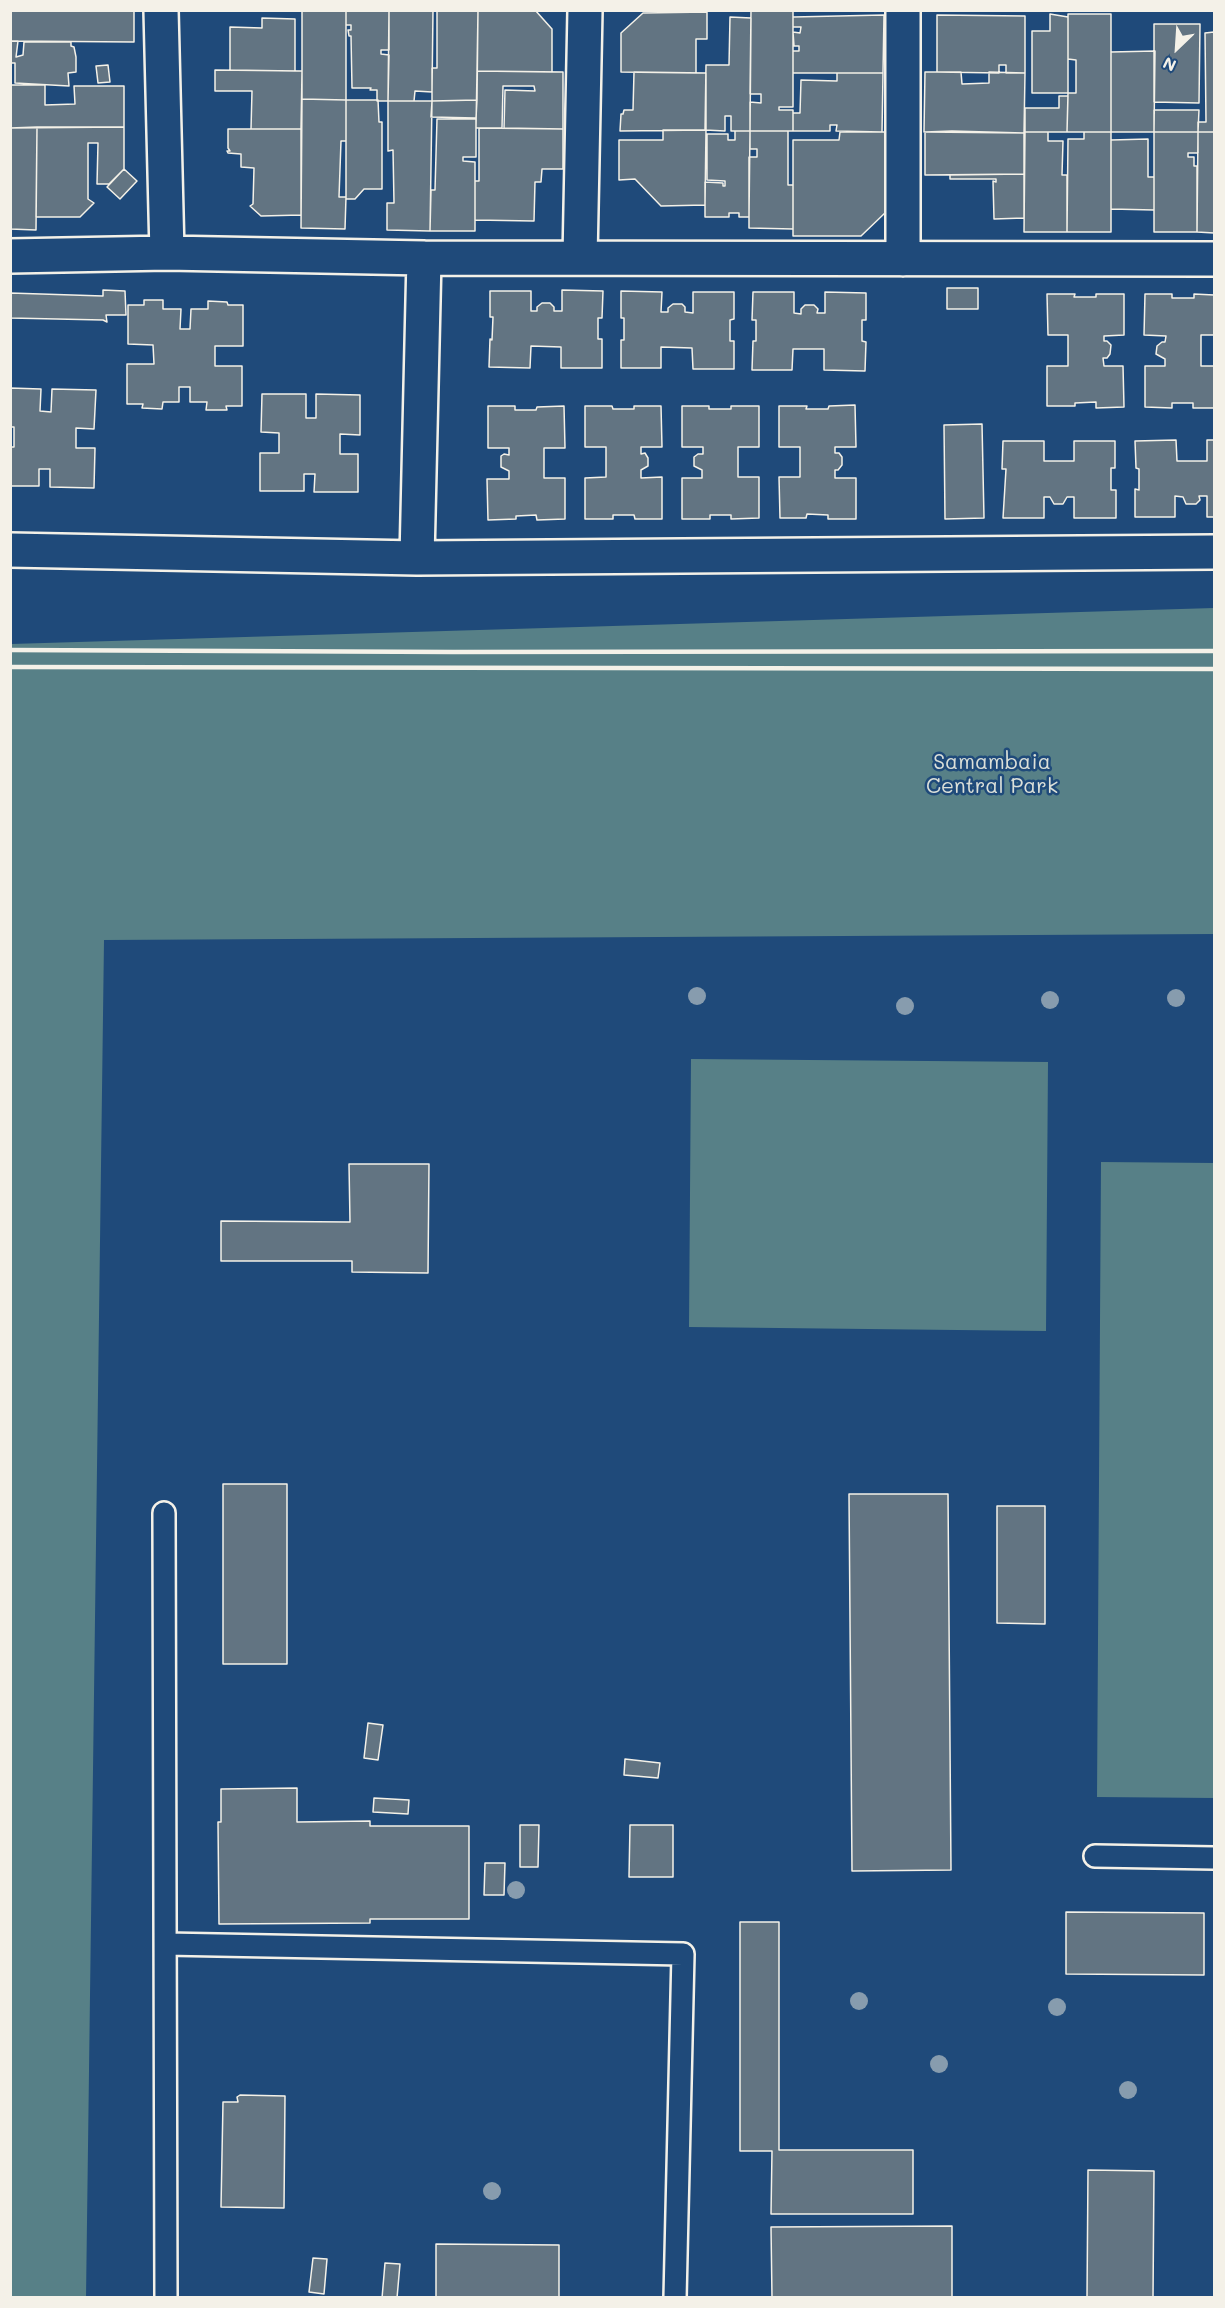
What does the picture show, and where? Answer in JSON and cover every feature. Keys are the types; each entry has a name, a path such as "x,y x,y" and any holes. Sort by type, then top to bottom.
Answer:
{"street":[{"path":"161,10 167,253"},
{"path":"579,258 585,10"},
{"path":"903,10 903,258"},
{"path":"10,256 167,253 424,258 1215,259"},
{"path":"417,558 424,258"},
{"path":"10,550 417,558 1215,552"}],"lane":[{"path":"164,1513 166,2298"},
{"path":"1095,1856 1215,1858"},
{"path":"166,1944 683,1954 675,2298"}],"green space":[{"name":"Samambaia Central Park","path":"1214,608 1214,934 104,940 86,2297 11,2297 11,644"},
{"path":"691,1059 1048,1062 1046,1331 689,1327"},
{"path":"1101,1162 1214,1163 1214,1798 1097,1797"}],"building":[{"path":"10,10 134,10 134,42 10,41"},
{"path":"302,10 346,10 346,100 302,99"},
{"path":"346,10 389,10 389,50 381,50 381,54 389,55 388,101 377,101 377,90 352,88 351,36 348,30 351,30 351,25 346,25"},
{"path":"389,10 433,10 432,92 415,91 414,101 388,101"},
{"path":"437,10 478,10 477,100 432,101 432,68 437,68"},
{"path":"478,10 535,10 552,29 552,72 477,71"},
{"path":"751,10 793,10 793,107 779,107 779,110 793,110 793,131 750,131 750,102 761,103 761,94 750,94"},
{"path":"707,12 707,39 696,39 696,73 621,72 621,33 643,13"},
{"path":"1050,14 1068,17 1068,93 1032,93 1032,31 1050,31"},
{"path":"1068,14 1111,14 1111,132 1067,132 1068,93 1076,93 1076,60 1068,59"},
{"path":"884,15 883,73 793,73 793,51 799,51 799,46 794,46 793,32 800,33 801,27 793,27 793,17"},
{"path":"937,15 1025,16 1025,73 1006,73 1006,65 999,65 999,73 937,72"},
{"path":"730,17 751,18 750,131 731,131 731,116 725,116 725,131 705,130 706,65 729,65"},
{"path":"262,18 295,19 295,71 230,70 230,27 262,28"},
{"path":"1154,24 1200,24 1199,103 1154,102"},
{"path":"1214,32 1214,132 1198,132 1198,122 1206,122 1205,33"},
{"path":"10,41 18,41 16,57 23,55 24,42 71,42 76,57 76,72 68,73 69,86 15,83 15,63 10,63"},
{"path":"1155,51 1154,132 1111,132 1111,52"},
{"path":"108,65 110,82 98,83 96,66"},
{"path":"215,70 302,71 301,129 251,129 252,91 215,91"},
{"path":"477,71 563,72 563,129 504,128 505,90 535,91 534,86 503,86 502,128 476,128"},
{"path":"634,72 706,73 706,130 620,131 621,114 624,110 633,110"},
{"path":"925,72 961,72 962,84 989,83 989,72 1025,73 1024,133 924,132"},
{"path":"837,73 883,73 882,132 836,131 837,125 830,125 830,131 793,131 793,113 800,113 801,80 837,81"},
{"path":"10,85 45,85 45,105 75,104 74,86 124,86 124,127 10,128"},
{"path":"1059,96 1068,96 1067,132 1025,132 1025,108 1059,108"},
{"path":"302,99 346,100 346,141 341,141 339,197 346,197 345,229 301,228"},
{"path":"346,100 378,100 379,122 382,122 382,189 364,189 355,199 346,199"},
{"path":"477,100 476,118 431,117 432,101"},
{"path":"388,101 432,101 430,231 387,230 387,203 394,203 393,150 388,151"},
{"path":"1154,110 1199,110 1198,132 1154,132"},
{"path":"437,119 476,119 476,157 463,157 463,161 475,162 475,231 430,231 431,190 435,190"},
{"path":"37,127 36,230 10,229 10,128"},
{"path":"37,127 124,127 124,169 109,184 97,184 98,143 88,143 88,199 94,203 80,217 36,217"},
{"path":"479,128 563,129 563,169 542,169 541,182 535,182 534,221 475,220 475,181 479,181"},
{"path":"228,129 301,129 301,215 261,216 250,206 253,204 254,168 241,167 241,154 228,153 227,151 230,151"},
{"path":"663,130 706,130 705,205 661,206 635,179 619,180 619,140 663,140"},
{"path":"735,131 750,131 749,217 739,217 739,213 729,213 729,217 705,217 705,182 723,183 725,186 725,181 707,180 707,134 728,134 728,140 735,140"},
{"path":"750,131 788,131 788,185 793,185 793,229 749,228 749,157 757,157 757,149 750,149"},
{"path":"840,132 888,132 887,211 861,236 793,236 793,140 839,140"},
{"path":"925,132 1024,133 1024,174 925,175"},
{"path":"1025,132 1048,132 1048,141 1063,141 1062,175 1067,175 1067,232 1024,232"},
{"path":"1084,132 1111,132 1111,232 1067,232 1068,139 1084,139"},
{"path":"1154,132 1198,132 1198,153 1188,153 1188,157 1194,157 1194,166 1197,166 1197,232 1154,232"},
{"path":"1198,132 1214,132 1214,233 1197,232"},
{"path":"1148,139 1148,177 1154,177 1154,210 1111,209 1111,140"},
{"path":"124,169 137,181 120,199 107,187"},
{"path":"1024,174 1024,218 994,219 993,181 996,182 996,179 950,179 950,175"},
{"path":"947,288 978,288 978,309 947,309"},
{"path":"103,290 125,291 126,315 106,315 107,322 103,320 10,318 10,293 103,296"},
{"path":"562,290 603,291 602,318 598,318 598,339 602,339 602,368 561,368 561,347 531,346 530,368 489,367 493,317 490,317 490,291 531,291 531,311 537,311 537,307 542,303 550,303 554,311 562,311"},
{"path":"621,291 662,292 661,312 668,312 668,308 673,304 682,304 685,312 693,313 693,292 734,292 734,319 730,320 730,341 734,341 734,369 693,369 692,348 661,347 661,368 621,368 624,318 621,318"},
{"path":"753,292 794,292 794,313 801,314 801,309 805,305 814,305 818,309 817,313 825,313 825,292 866,293 866,320 862,320 862,341 866,342 865,371 824,370 824,349 793,349 792,370 752,370 753,341 756,341 756,320 752,320"},
{"path":"1047,294 1096,297 1096,294 1124,294 1124,335 1104,336 1104,341 1111,345 1110,354 1107,358 1103,358 1104,366 1123,366 1124,407 1096,408 1096,402 1075,403 1075,406 1047,406 1047,366 1068,366 1068,335 1048,335"},
{"path":"1145,294 1172,294 1172,298 1194,298 1194,294 1214,295 1214,335 1201,335 1201,366 1214,366 1214,408 1193,408 1193,403 1172,403 1172,408 1145,407 1145,366 1165,366 1165,359 1156,354 1157,346 1165,342 1166,336 1144,335"},
{"path":"144,300 163,300 163,309 181,309 180,329 190,329 191,309 208,309 208,301 243,305 243,346 215,346 215,366 242,366 242,406 226,406 227,410 206,410 207,402 190,402 190,387 179,387 179,402 163,402 162,409 142,408 143,404 127,404 127,364 154,364 153,345 128,344 128,305 144,305"},
{"path":"10,388 41,389 40,411 51,412 52,389 96,390 94,429 76,428 76,448 95,448 94,488 50,487 50,469 39,469 39,486 10,486 10,447 14,447 14,427 10,427"},
{"path":"262,394 306,394 306,418 316,418 316,394 360,395 360,435 340,434 340,454 358,454 358,492 314,492 315,474 304,474 304,491 260,491 260,453 279,453 279,433 261,432"},
{"path":"855,405 856,447 835,447 835,453 839,453 842,457 842,465 835,470 835,478 856,478 856,519 828,519 828,515 807,514 806,518 780,518 779,477 800,477 800,447 779,447 779,406 828,409 829,406"},
{"path":"488,406 515,406 515,410 536,410 537,407 564,406 565,448 544,448 544,478 565,478 565,519 537,520 536,515 516,516 516,519 488,520 487,479 509,479 509,471 501,467 501,456 509,455 509,448 488,448"},
{"path":"585,406 634,409 634,406 661,406 662,447 641,447 641,454 645,453 648,458 648,466 641,470 641,478 662,477 662,519 635,519 634,515 613,515 613,519 585,519 585,478 606,477 606,447 585,447"},
{"path":"682,406 731,409 731,406 759,406 759,447 738,447 738,477 759,477 759,518 731,519 731,515 710,515 710,519 682,519 682,478 702,478 702,470 694,466 694,457 703,454 703,447 682,447"},
{"path":"982,424 984,518 945,519 944,425"},
{"path":"1176,440 1177,461 1207,461 1207,440 1214,440 1214,517 1207,517 1207,496 1199,496 1200,500 1196,504 1186,504 1183,497 1175,496 1175,517 1135,517 1135,489 1139,490 1139,469 1136,468 1135,441"},
{"path":"1003,441 1044,441 1044,461 1074,461 1074,441 1115,441 1115,468 1111,468 1111,490 1116,490 1116,518 1074,518 1074,497 1067,497 1063,504 1054,504 1050,497 1044,497 1044,518 1003,518 1006,469 1002,469"},
{"path":"349,1164 429,1164 428,1273 352,1272 352,1261 221,1261 221,1221 350,1222"},
{"path":"223,1484 287,1484 287,1664 223,1664"},
{"path":"849,1494 948,1494 951,1870 852,1871"},
{"path":"997,1506 1045,1506 1045,1624 997,1623"},
{"path":"368,1723 383,1725 378,1760 364,1758"},
{"path":"625,1759 660,1763 658,1778 624,1775"},
{"path":"297,1788 297,1822 370,1821 370,1826 469,1826 469,1919 370,1919 370,1923 219,1924 218,1822 221,1822 221,1789"},
{"path":"374,1798 409,1800 408,1814 373,1812"},
{"path":"520,1825 539,1825 538,1867 520,1867"},
{"path":"630,1825 673,1825 673,1877 629,1877"},
{"path":"485,1863 505,1863 504,1895 484,1895"},
{"path":"1066,1912 1204,1913 1204,1975 1066,1974"},
{"path":"740,1922 779,1922 779,2150 913,2150 913,2214 771,2214 772,2151 740,2151"},
{"path":"240,2095 285,2096 284,2208 221,2207 223,2102 238,2102 237,2097"},
{"path":"1088,2170 1154,2171 1153,2298 1087,2298"},
{"path":"952,2226 952,2298 772,2298 771,2227"},
{"path":"436,2244 559,2245 559,2298 436,2298"},
{"path":"313,2258 327,2259 324,2294 309,2292"},
{"path":"385,2263 400,2264 397,2298 382,2298"}],"railway":[{"path":"10,650 1214,651"},
{"path":"10,667 1214,669"}]}
